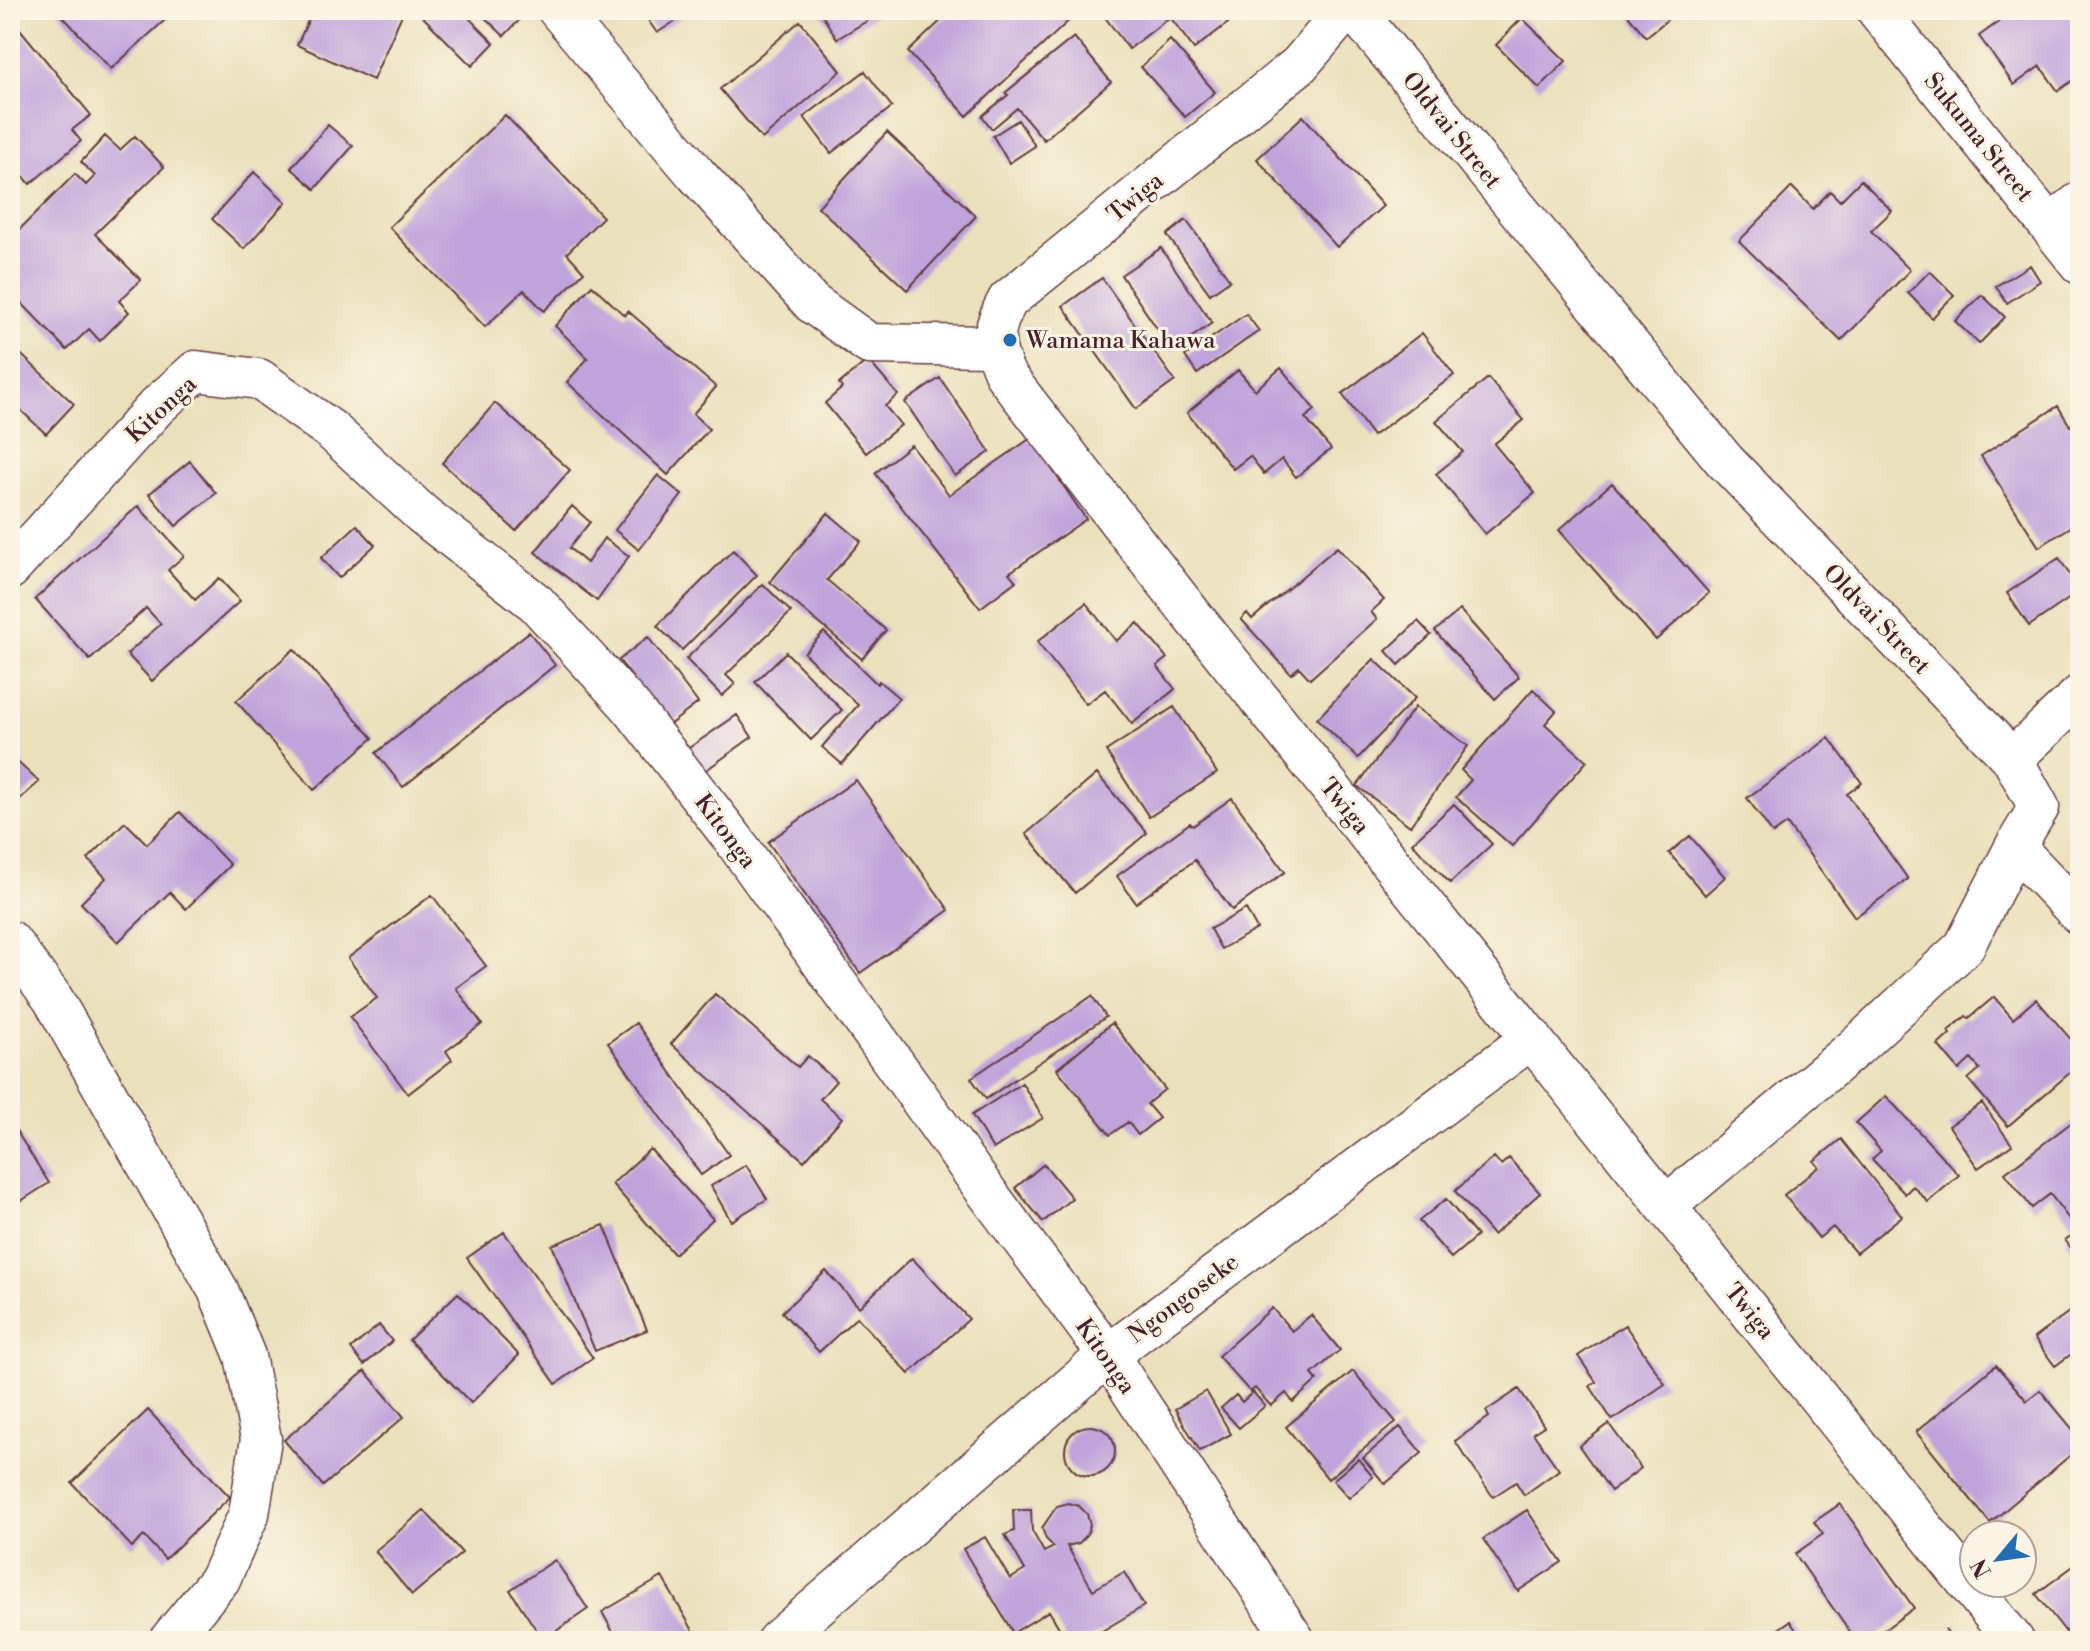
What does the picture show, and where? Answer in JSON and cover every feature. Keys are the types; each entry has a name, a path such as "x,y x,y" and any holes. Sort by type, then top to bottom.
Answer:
{"street":[{"path":"558,10 696,174 812,303 869,344 989,346 994,338"},
{"name":"Twiga","path":"1336,10 1334,24 1299,65 1008,300 998,318 994,338 997,357 1006,376 1188,610 2014,1641"},
{"name":"Oldvai Street","path":"1354,10 1724,460 2012,759 2039,807 1964,947 1856,1047 1666,1206"},
{"name":"Sukuma Street","path":"1877,10 2065,213 2080,264"},
{"name":"Kitonga","path":"10,569 157,406 196,371 259,379 331,430 422,514 536,603 631,707 734,840 983,1187 1108,1355 1295,1641"},
{"path":"2012,759 2080,695"},
{"path":"2015,847 2080,915"},
{"path":"10,941 53,999 218,1290 245,1356 261,1439 249,1514 220,1579 169,1641"},
{"name":"Ngongoseke","path":"777,1641 1108,1355 1532,1038"}],"building":[{"path":"57,10 176,10 111,69"},
{"path":"313,10 404,10 373,80 297,45"},
{"path":"425,10 461,10 494,43 472,66 420,14"},
{"path":"477,10 529,10 504,36"},
{"path":"641,10 679,10 683,16 657,33"},
{"path":"819,10 885,10 837,39"},
{"path":"952,10 1074,10 1077,13 967,116 908,52"},
{"path":"1111,10 1245,10 1194,49 1170,17 1129,49 1104,16"},
{"path":"1624,10 1679,10 1646,37"},
{"path":"2015,10 2080,10 2080,75 2058,91 2040,66 2014,85 1979,36"},
{"path":"10,17 91,115 72,130 81,141 30,184 10,160"},
{"path":"1522,18 1566,61 1539,88 1496,45"},
{"path":"800,21 841,71 762,139 720,89"},
{"path":"1074,37 1111,82 1044,140 1017,108 992,129 982,116 1008,95 1005,93"},
{"path":"1170,40 1215,92 1185,117 1141,67"},
{"path":"865,71 892,107 831,153 804,117"},
{"path":"505,115 603,217 567,253 584,272 544,311 524,290 485,327 389,227"},
{"path":"1303,116 1383,206 1337,247 1257,159"},
{"path":"1018,120 1035,146 1009,163 993,136"},
{"path":"328,125 353,146 315,189 291,168"},
{"path":"887,132 976,216 907,290 818,207"},
{"path":"105,136 120,150 135,136 164,167 95,234 141,280 119,301 129,312 100,341 89,329 67,350 10,291 10,239 75,174 86,185 95,176 81,162"},
{"path":"254,172 286,202 244,249 212,219"},
{"path":"1861,180 1892,211 1871,231 1910,270 1841,341 1739,241 1792,187 1813,209 1830,191 1840,201"},
{"path":"1186,220 1230,280 1210,294 1167,235"},
{"path":"1161,248 1212,323 1172,351 1121,275"},
{"path":"2030,265 2040,281 2007,303 1996,286"},
{"path":"1930,271 1954,295 1932,318 1908,293"},
{"path":"1102,278 1175,381 1136,409 1063,306"},
{"path":"592,285 625,316 628,311 716,387 693,414 709,429 668,475 567,382 588,358 555,326"},
{"path":"1982,295 2005,317 1979,344 1955,321"},
{"path":"1246,314 1259,331 1197,374 1185,356"},
{"path":"1422,333 1454,375 1373,436 1342,394"},
{"path":"10,344 74,404 46,434 10,400"},
{"path":"868,360 898,395 885,406 901,425 866,453 825,403 842,388 839,384"},
{"path":"1281,368 1315,410 1305,418 1331,449 1296,477 1282,459 1264,474 1250,456 1233,469 1187,413 1238,370 1255,390"},
{"path":"940,378 990,452 955,476 905,402"},
{"path":"1488,378 1524,420 1494,444 1535,493 1485,534 1436,474 1463,452 1436,421"},
{"path":"495,403 570,470 516,531 442,463"},
{"path":"2058,406 2070,426 2080,419 2080,521 2039,547 1981,456"},
{"path":"1031,438 1086,519 1009,573 1016,581 980,608 875,473 911,445 949,495"},
{"path":"190,461 216,493 176,526 149,494"},
{"path":"658,475 682,495 639,550 615,530"},
{"path":"1612,483 1709,593 1656,640 1559,530"},
{"path":"138,506 184,556 168,570 195,600 219,578 240,601 152,681 127,654 161,624 146,608 90,660 35,599"},
{"path":"572,506 590,522 569,548 587,563 604,538 629,556 597,601 535,552"},
{"path":"828,513 861,541 827,580 886,630 862,659 770,582"},
{"path":"357,525 375,545 339,578 321,558"},
{"path":"1337,547 1384,600 1371,612 1377,619 1310,679 1299,667 1291,674 1241,619 1247,613 1252,619"},
{"path":"733,550 757,575 682,650 657,626"},
{"path":"2059,558 2080,591 2029,626 2007,593"},
{"path":"763,584 791,612 726,675 735,684 722,696 686,659"},
{"path":"1086,603 1116,641 1138,623 1167,658 1157,666 1175,689 1132,724 1105,690 1086,704 1037,642"},
{"path":"1460,610 1519,677 1495,699 1435,631"},
{"path":"1418,621 1431,635 1399,665 1386,651"},
{"path":"529,632 555,665 403,787 376,753"},
{"path":"824,632 877,684 879,681 899,698 842,764 822,747 858,705 804,653"},
{"path":"648,637 698,703 669,725 619,660"},
{"path":"294,649 373,738 314,790 236,701"},
{"path":"786,652 842,710 811,740 755,682"},
{"path":"1374,659 1415,698 1358,758 1317,719"},
{"path":"1533,689 1556,711 1545,724 1587,761 1512,846 1456,797 1471,780 1461,770"},
{"path":"1174,707 1217,773 1149,817 1106,751"},
{"path":"1415,707 1468,746 1410,826 1357,786"},
{"path":"737,715 752,737 702,773 686,750"},
{"path":"1829,738 1862,783 1847,794 1908,879 1855,917 1787,824 1773,834 1747,798"},
{"path":"10,755 39,782 10,808"},
{"path":"1097,774 1147,833 1075,893 1026,834"},
{"path":"856,780 949,910 860,973 768,842"},
{"path":"1232,798 1285,872 1232,910 1195,860 1136,903 1117,876 1190,823 1193,826"},
{"path":"1454,804 1492,844 1450,883 1412,843"},
{"path":"180,812 230,865 186,909 170,892 118,942 81,903 106,878 88,859 125,822 147,844"},
{"path":"1690,836 1725,877 1705,895 1669,853"},
{"path":"432,895 486,966 456,988 482,1024 446,1051 452,1060 408,1094 350,1017 377,998 348,958"},
{"path":"1246,909 1257,929 1221,949 1210,929"},
{"path":"715,994 798,1067 808,1056 836,1081 820,1099 842,1118 804,1161 671,1044"},
{"path":"1092,996 1106,1017 986,1099 971,1078"},
{"path":"1994,997 2013,1019 2036,999 2080,1050 2080,1064 2008,1126 1968,1079 1980,1069 1971,1059 1959,1070 1938,1045 1950,1034 1948,1031"},
{"path":"636,1023 729,1155 701,1175 608,1043"},
{"path":"1112,1023 1165,1089 1147,1104 1159,1118 1138,1135 1128,1122 1110,1135 1057,1069"},
{"path":"1022,1083 1043,1118 993,1149 972,1115"},
{"path":"1886,1096 1959,1175 1928,1202 1913,1186 1905,1194 1872,1159 1881,1151 1856,1123"},
{"path":"1982,1103 2012,1145 1978,1168 1949,1126"},
{"path":"2080,1116 2080,1259 2065,1240 2078,1231 2050,1194 2032,1208 2005,1173"},
{"path":"10,1121 49,1183 10,1208"},
{"path":"1841,1139 1902,1216 1856,1253 1833,1227 1819,1238 1784,1195 1819,1167 1814,1161"},
{"path":"650,1149 713,1219 674,1254 612,1184"},
{"path":"1494,1157 1501,1165 1509,1158 1540,1193 1493,1235 1455,1191"},
{"path":"1044,1164 1072,1198 1043,1222 1015,1188"},
{"path":"746,1165 767,1199 731,1221 711,1186"},
{"path":"1446,1199 1477,1236 1451,1258 1419,1221"},
{"path":"604,1225 647,1330 595,1351 552,1245"},
{"path":"504,1232 593,1358 556,1384 467,1258"},
{"path":"912,1258 969,1319 909,1374 857,1317 819,1352 782,1312 826,1271 859,1307"},
{"path":"458,1293 519,1355 471,1403 409,1340"},
{"path":"2077,1306 2080,1310 2080,1354 2077,1350 2055,1366 2034,1338"},
{"path":"1272,1308 1292,1331 1311,1315 1340,1350 1312,1374 1317,1380 1293,1402 1286,1393 1271,1406 1255,1388 1250,1392 1218,1356"},
{"path":"379,1325 392,1341 364,1365 351,1349"},
{"path":"1625,1325 1665,1384 1612,1420 1590,1386 1596,1382 1578,1356"},
{"path":"1996,1365 2027,1401 2040,1390 2080,1438 2080,1447 1995,1519 1987,1519 1916,1432"},
{"path":"365,1371 404,1417 323,1486 284,1440"},
{"path":"1353,1371 1396,1422 1328,1479 1286,1427"},
{"path":"1519,1389 1544,1426 1533,1433 1559,1470 1524,1495 1516,1482 1493,1497 1455,1441 1489,1417 1486,1411"},
{"path":"1206,1391 1231,1434 1200,1451 1175,1409"},
{"path":"1253,1392 1265,1406 1239,1428 1221,1408 1236,1395 1242,1402"},
{"path":"148,1410 230,1497 165,1559 144,1536 132,1547 72,1483"},
{"path":"1609,1424 1641,1468 1611,1491 1579,1446"},
{"path":"1090,1426 1108,1433 1115,1451 1108,1469 1090,1476 1072,1469 1065,1451 1072,1433"},
{"path":"1400,1427 1422,1453 1385,1484 1363,1458"},
{"path":"1358,1459 1373,1477 1349,1498 1333,1480"},
{"path":"1068,1503 1079,1506 1087,1514 1090,1525 1087,1535 1079,1543 1067,1546 1093,1590 1124,1572 1144,1606 1085,1641 1067,1641 1049,1611 1013,1633 963,1549 985,1537 1010,1579 1025,1570 1005,1535 1014,1531 1013,1510 1031,1510 1032,1531 1044,1552 1054,1547 1046,1539 1042,1528 1057,1506"},
{"path":"1840,1504 1914,1608 1869,1641 1856,1641 1795,1554 1823,1534 1814,1522"},
{"path":"424,1510 462,1553 412,1595 375,1551"},
{"path":"1527,1510 1562,1562 1518,1591 1483,1539"},
{"path":"555,1560 588,1609 543,1640 510,1590"},
{"path":"2080,1561 2080,1641 2073,1641 2038,1592"},
{"path":"662,1577 699,1641 618,1641 602,1612"},
{"path":"1790,1621 1803,1641 1761,1641"}],"place":[{"name":"Wamama Kahawa","path":"1010,340"}]}
